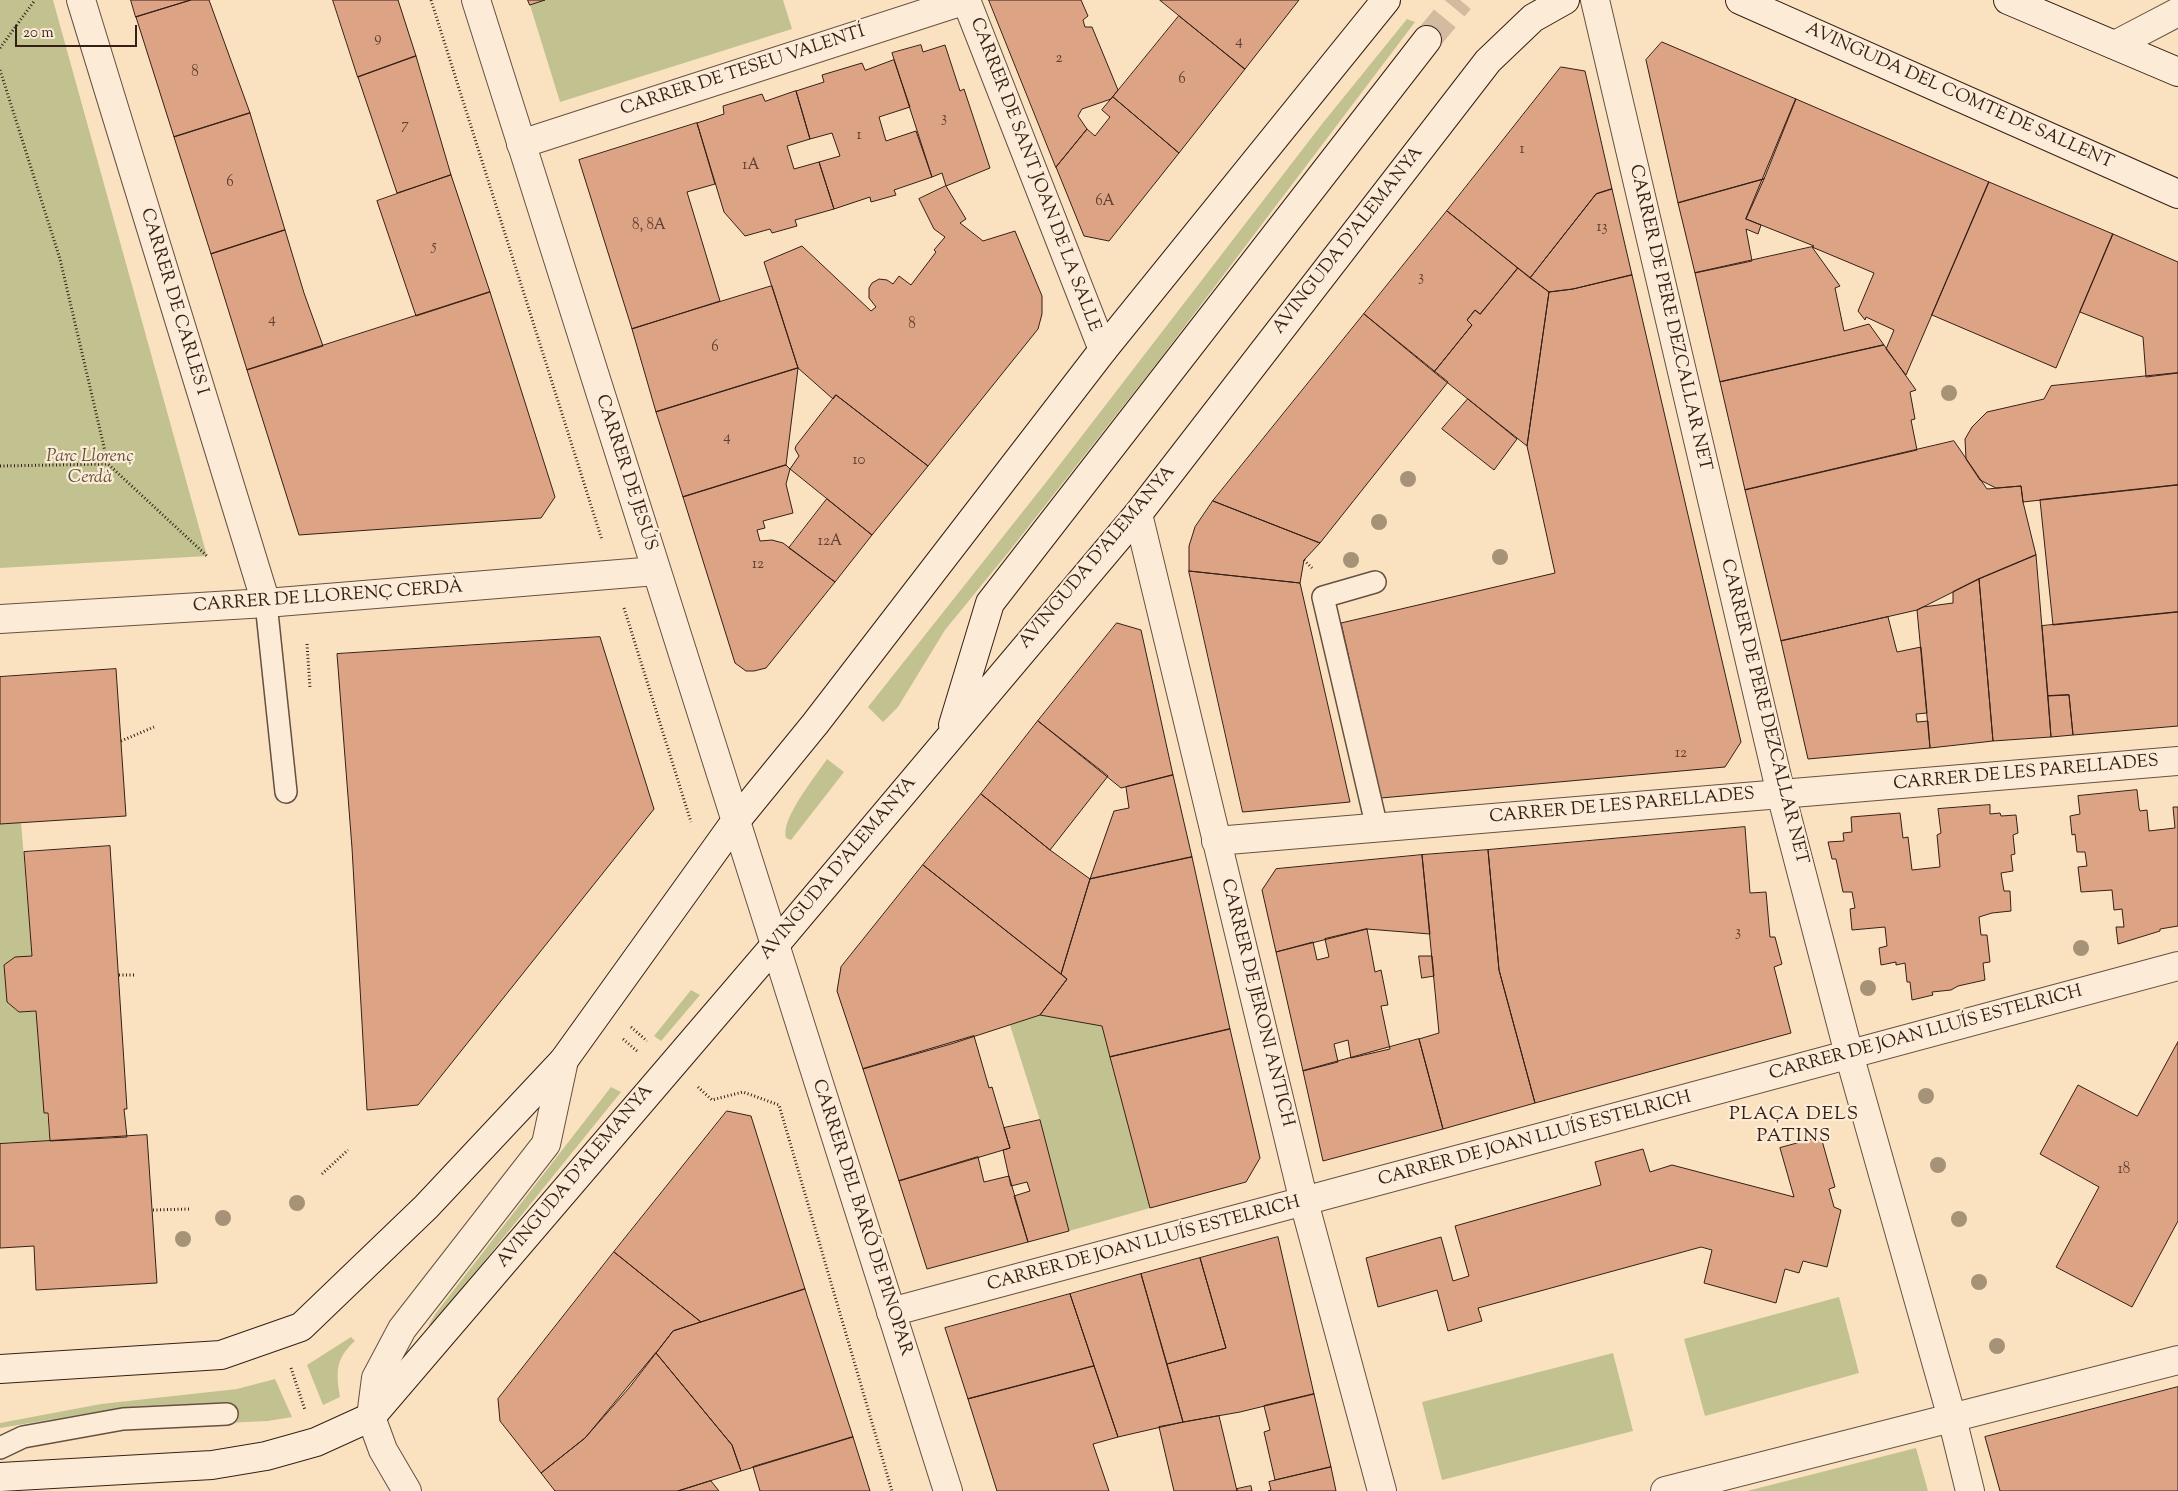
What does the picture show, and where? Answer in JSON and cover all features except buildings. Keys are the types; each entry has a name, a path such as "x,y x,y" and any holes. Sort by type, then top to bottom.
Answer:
{"street":[{"name":"CARRER DE CARLES I","path":"81,0 266,603"},
{"name":"CARRER DE JESÚS","path":"476,0 775,945"},
{"name":"CARRER DE TESEU VALENTÍ","path":"521,144 966,0"},
{"name":"CARRER DE SANT JOAN DE LA SALLE","path":"966,0 1103,350"},
{"path":"0,1369 221,1355 279,1335 300,1326 426,1208 564,1060 735,822 815,724 1103,350 1386,0"},
{"name":"AVINGUDA D'ALEMANYA","path":"371,1417 775,945 1138,514 1488,61 1534,18 1565,0"},
{"name":"CARRER DE PERE DEZCALLAR NET","path":"1595,0 1781,794 1849,1054 1952,1418 1970,1491"},
{"name":"AVINGUDA DEL COMTE DE SALLENT","path":"1740,0 2178,194"},
{"path":"2008,0 2178,72"},
{"path":"2115,45 2178,12"},
{"path":"950,736 990,603 1427,40"},
{"name":"CARRER DE JERONI ANTICH","path":"1138,514 1304,1202 1382,1491"},
{"name":"CARRER DE LLORENÇ CERDÀ","path":"0,619 266,603 656,571"},
{"name":"CARRER DE LES PARELLADES","path":"1216,842 2178,761"},
{"name":"CARRER DEL BARÓ DE PINOPAR","path":"775,945 948,1491"},
{"name":"CARRER DE JOAN LLUÍS ESTELRICH","path":"891,1312 2178,966"},
{"path":"407,1491 383,1450 371,1417 376,1378 402,1328 546,1144 564,1060"},
{"path":"1665,1491 2178,1360"},
{"path":"0,1477 212,1465 266,1456 316,1442 371,1417"}],"lane":[{"path":"1375,582 1323,596 1377,828"},
{"path":"266,603 286,792"},
{"path":"0,1448 23,1437 123,1419 227,1414"}],"path":[{"path":"0,48 35,0"},
{"path":"0,70 60,259 108,464 207,556"},
{"path":"0,466 108,464"},
{"path":"121,741 154,727"},
{"path":"119,976 134,976"},
{"path":"597,1014 663,1076"},
{"path":"712,1100 743,1092 778,1105 892,1491"},
{"path":"322,1174 348,1150"},
{"path":"153,1210 190,1209"},
{"path":"279,1335 316,1442"}],"green space":[{"name":"Parc Llorenç Cerdà","path":"0,0 53,0 207,556 0,568"},
{"path":"545,0 783,0 792,29 560,102 530,5"},
{"path":"1407,19 1415,22 1160,359 945,630 898,707 883,722 868,707 1051,476 1322,124"},
{"path":"827,759 844,772 791,840 786,838 788,820 793,809"},
{"path":"21,822 32,956 4,965 7,1002 19,1012 36,1011 50,1141 0,1144 0,824"},
{"path":"691,990 700,995 661,1041 654,1036"},
{"path":"1040,1015 1102,1026 1150,1208 1069,1231 1040,1120 1010,1025"},
{"path":"611,1087 621,1092 436,1321 428,1326 436,1313"},
{"path":"1839,1297 1859,1373 1705,1416 1684,1339"},
{"path":"351,1337 355,1341 348,1348 338,1366 340,1397 323,1405 307,1365"},
{"path":"1613,1353 1633,1431 1442,1480 1422,1402"},
{"path":"275,1379 292,1417 268,1421 225,1423 224,1405 102,1411 0,1428 0,1423 101,1404 237,1389"},
{"path":"1916,1448 1928,1491 1747,1491"}],"tunnel":[{"path":"1427,40 1460,0"}],"district":[{"name":"PLAÇA DELS PATINS","path":"1794,1127"}]}
